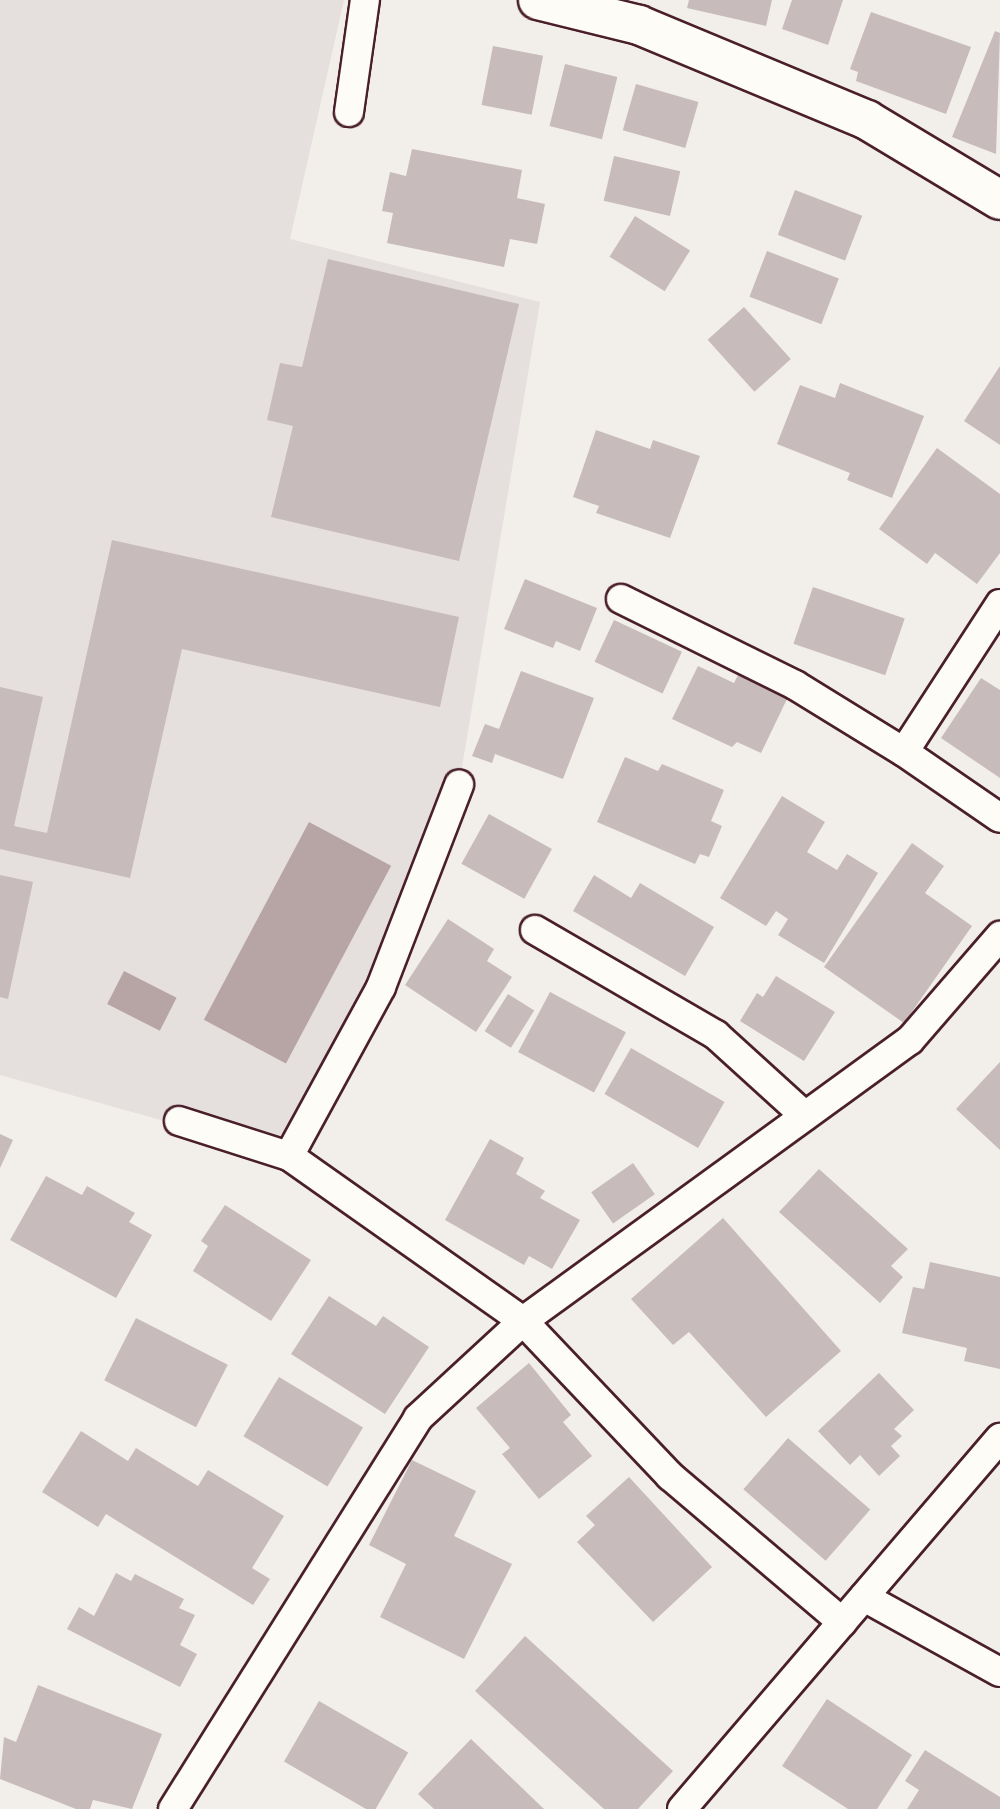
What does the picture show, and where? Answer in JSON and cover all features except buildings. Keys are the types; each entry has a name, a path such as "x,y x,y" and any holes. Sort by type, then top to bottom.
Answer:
{"street":[{"path":"538,0 639,25 867,120 1000,200"}],"lane":[{"path":"349,112 365,0"},
{"path":"621,599 794,685 904,752 1000,818"},
{"path":"904,752 1000,604"},
{"path":"289,1156 381,987 459,785"},
{"path":"535,930 716,1035 805,1116"},
{"path":"173,1809 418,1418 523,1321 910,1040 1000,936"},
{"path":"179,1121 289,1156 523,1321 670,1476 842,1622"},
{"path":"682,1809 1000,1438"},
{"path":"864,1597 1000,1672"}],"shaded area":[{"path":"0,0 344,0 290,239 540,302 459,785 289,1156 0,1075"},
{"path":"309,822 391,866 286,1063 204,1020"},
{"path":"124,971 177,998 160,1031 107,1004"}]}
